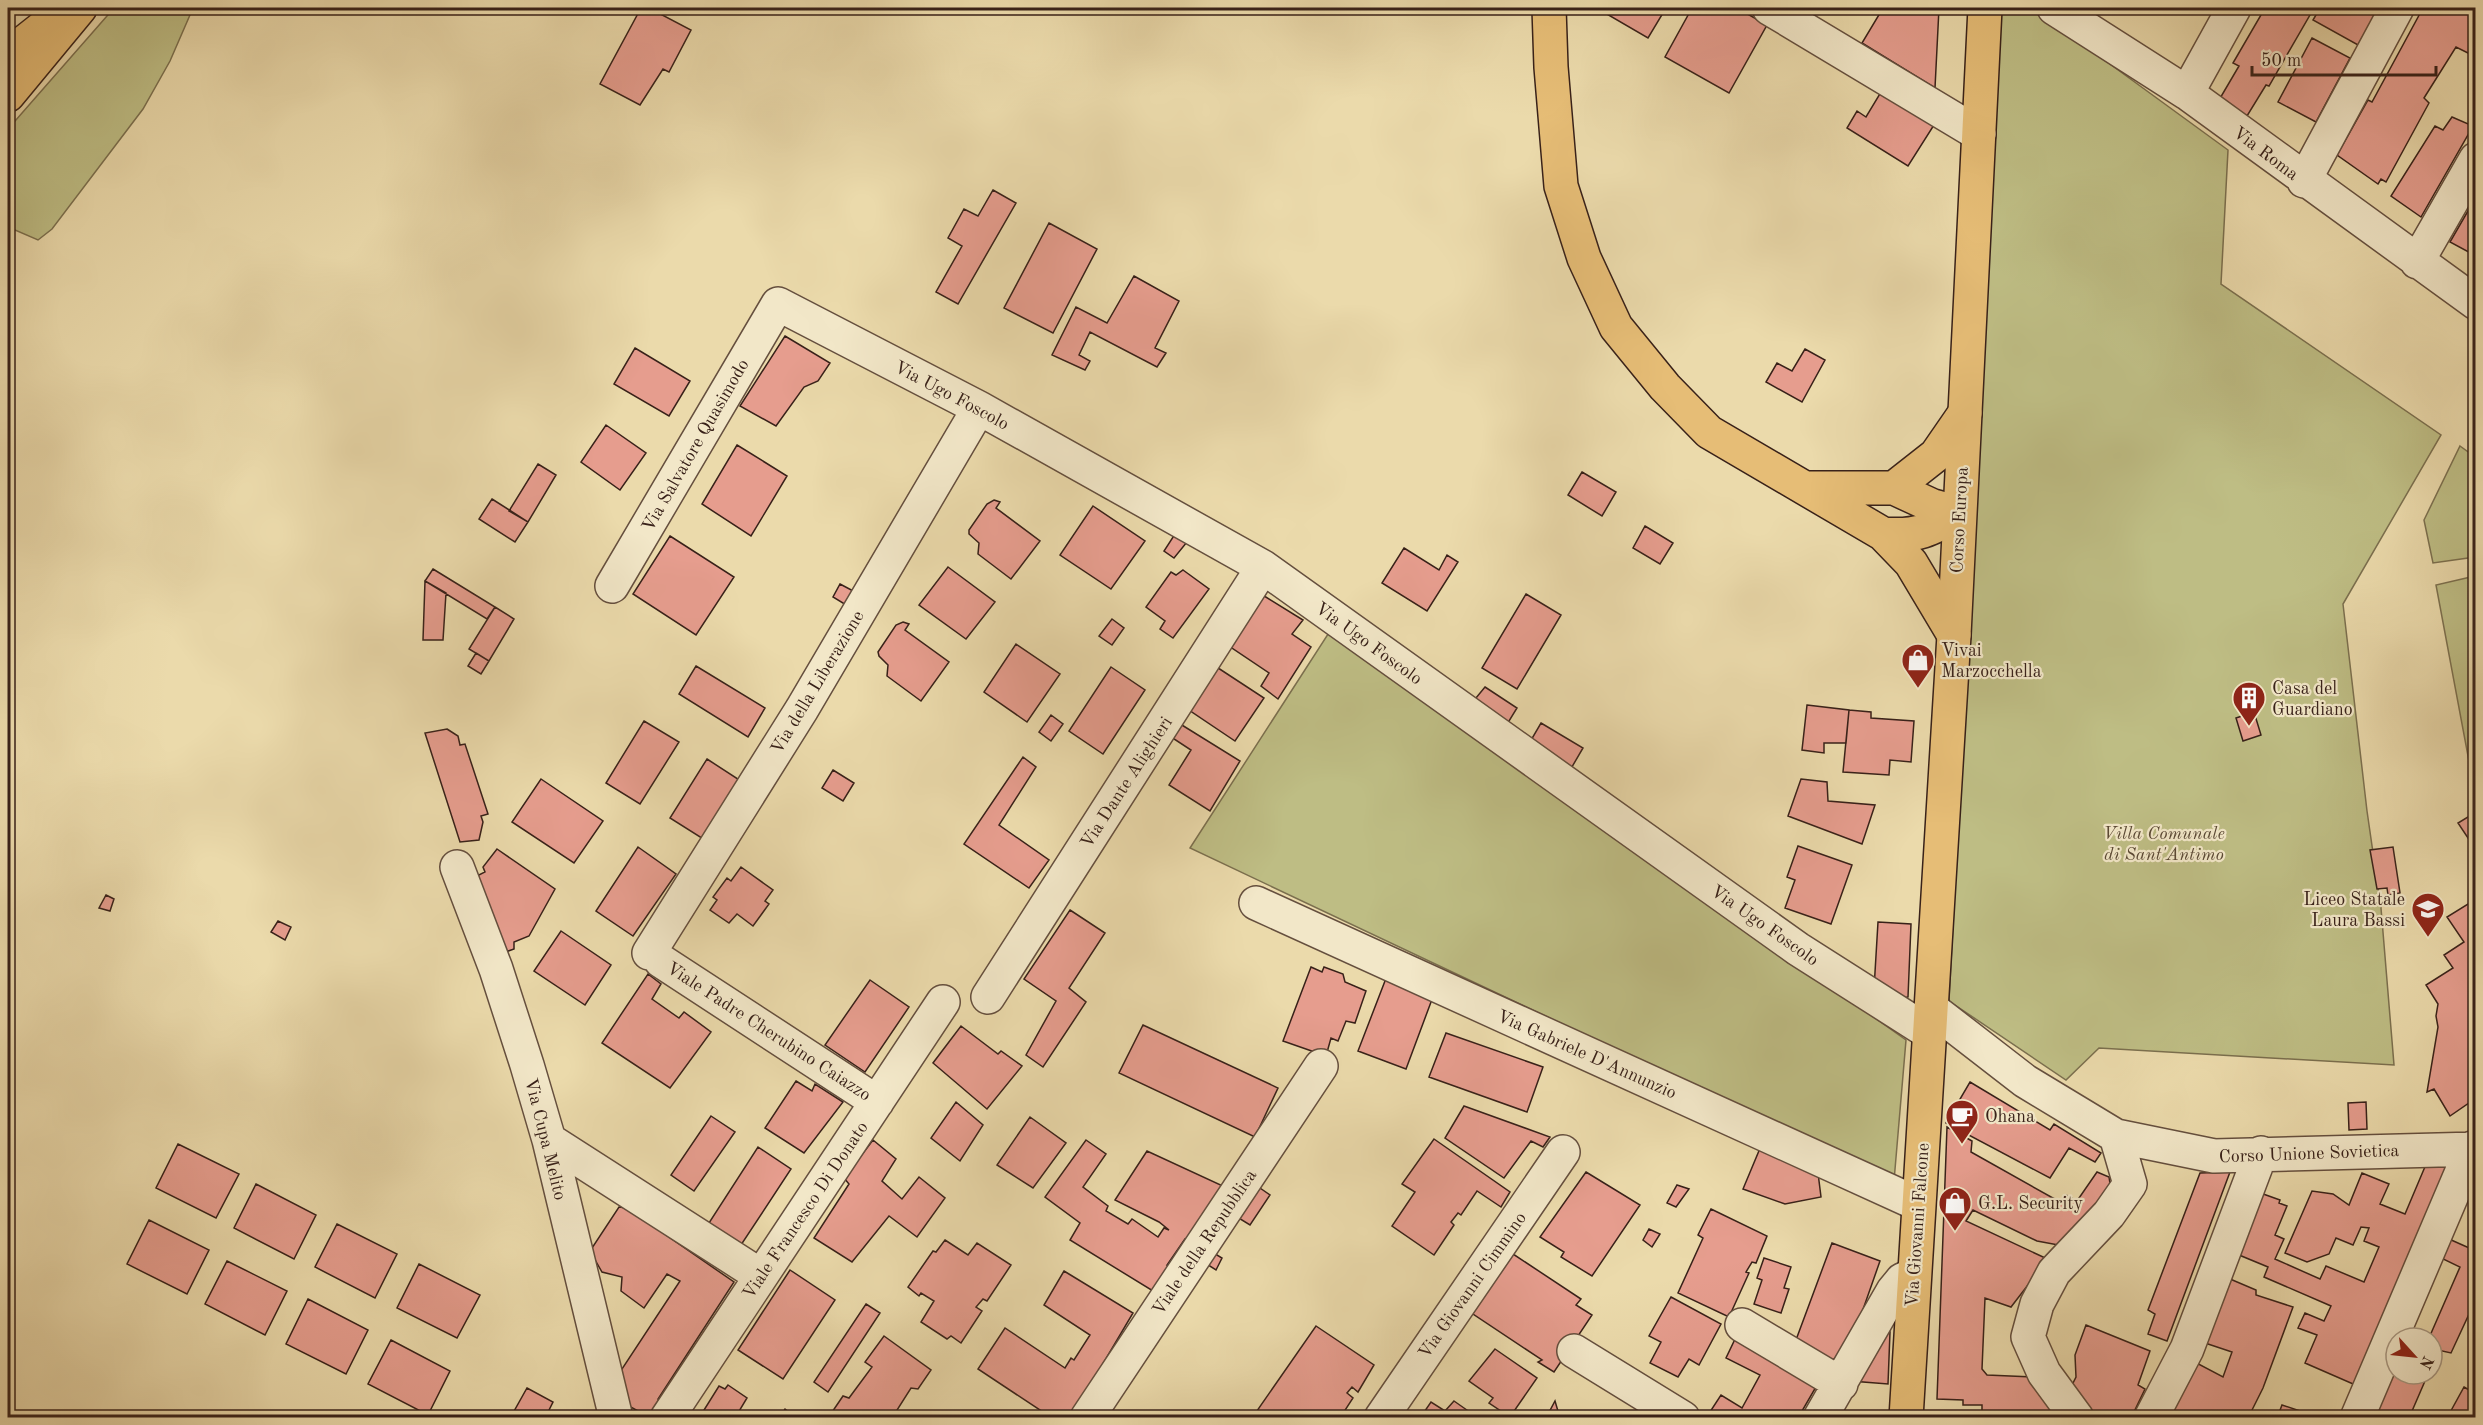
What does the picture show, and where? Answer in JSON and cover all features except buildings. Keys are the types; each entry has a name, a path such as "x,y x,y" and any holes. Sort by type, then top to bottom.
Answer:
{"main road":[{"path":"8,55 69,8"},
{"path":"8,95 80,8"},
{"path":"1540,8 1551,67"},
{"path":"1549,8 1551,67 1561,186 1584,258 1616,327 1665,387 1709,432 1756,462 1808,488 1883,534 1911,563 1954,635"},
{"name":"Corso Europa","path":"1931,1021 1954,635 1985,8"},
{"path":"1894,488 1936,454 1965,413"},
{"path":"1808,488 1894,488 1933,506 1959,513"},
{"path":"1883,534 1904,536 1931,530 1959,513"},
{"name":"Via Giovanni Falcone","path":"1906,1418 1913,1275 1931,1021"}],"street":[{"path":"1769,8 1979,134"},
{"path":"2187,93 2234,8"},
{"path":"2304,181 2397,8"},
{"name":"Via Roma","path":"2064,10 2187,93 2304,181 2475,303"},
{"path":"2417,262 2475,159"},
{"name":"Via Ugo Foscolo","path":"777,304 979,408 1263,567 1798,949 1931,1021"},
{"name":"Via Salvatore Quasimodo","path":"612,586 777,304"},
{"name":"Via della Liberazione","path":"655,957 979,408"},
{"name":"Via Dante Alighieri","path":"988,997 1263,567"},
{"name":"Via Cupa Melito","path":"457,867 496,969 549,1140 616,1418"},
{"name":"Via Gabriele D'Annunzio","path":"1256,903 1918,1204"},
{"name":"Viale Padre Cherubino Caiazzo","path":"655,957 877,1102"},
{"name":"Viale Francesco Di Donato","path":"667,1418 943,1002"},
{"name":"Corso Unione Sovietica","path":"1931,1021 2116,1136 2214,1156 2474,1149"},
{"name":"Viale della Repubblica","path":"1087,1418 1321,1066"},
{"path":"2077,1418 2044,1372 2028,1337 2037,1304 2054,1272 2109,1214 2130,1184 2116,1136"},
{"path":"549,1140 761,1276"},
{"path":"2357,1418 2474,1149"},
{"name":"Via Giovanni Cimmino","path":"1381,1418 1563,1152"},
{"path":"2151,1418 2187,1349 2261,1153"},
{"path":"1820,1418 1842,1384 1893,1291 1902,1280 1913,1275"},
{"path":"1742,1325 1842,1384"},
{"path":"1574,1351 1683,1418"}],"green space":[{"path":"114,8 193,8 170,61 143,109 52,229 38,240 8,227 8,129"},
{"name":"Villa Comunale di Sant'Antimo","path":"2001,8 2033,8 2228,150 2221,284 2441,435 2343,604 2367,811 2381,908 2394,1065 2099,1048 2066,1080 1949,1001"},
{"path":"2460,446 2475,457 2475,557 2433,563 2424,520"},
{"path":"2475,576 2476,787 2474,788 2436,585"},
{"path":"1330,631 1906,1040 1894,1181 1190,848"}],"place":[{"name":"Vivai Marzocchella","path":"1918,689"},
{"name":"Casa del Guardiano","path":"2249,727"},
{"name":"Liceo Statale Laura Bassi","path":"2428,938"},
{"name":"Ohana","path":"1962,1145"},
{"name":"G.L. Security","path":"1955,1232"}]}
